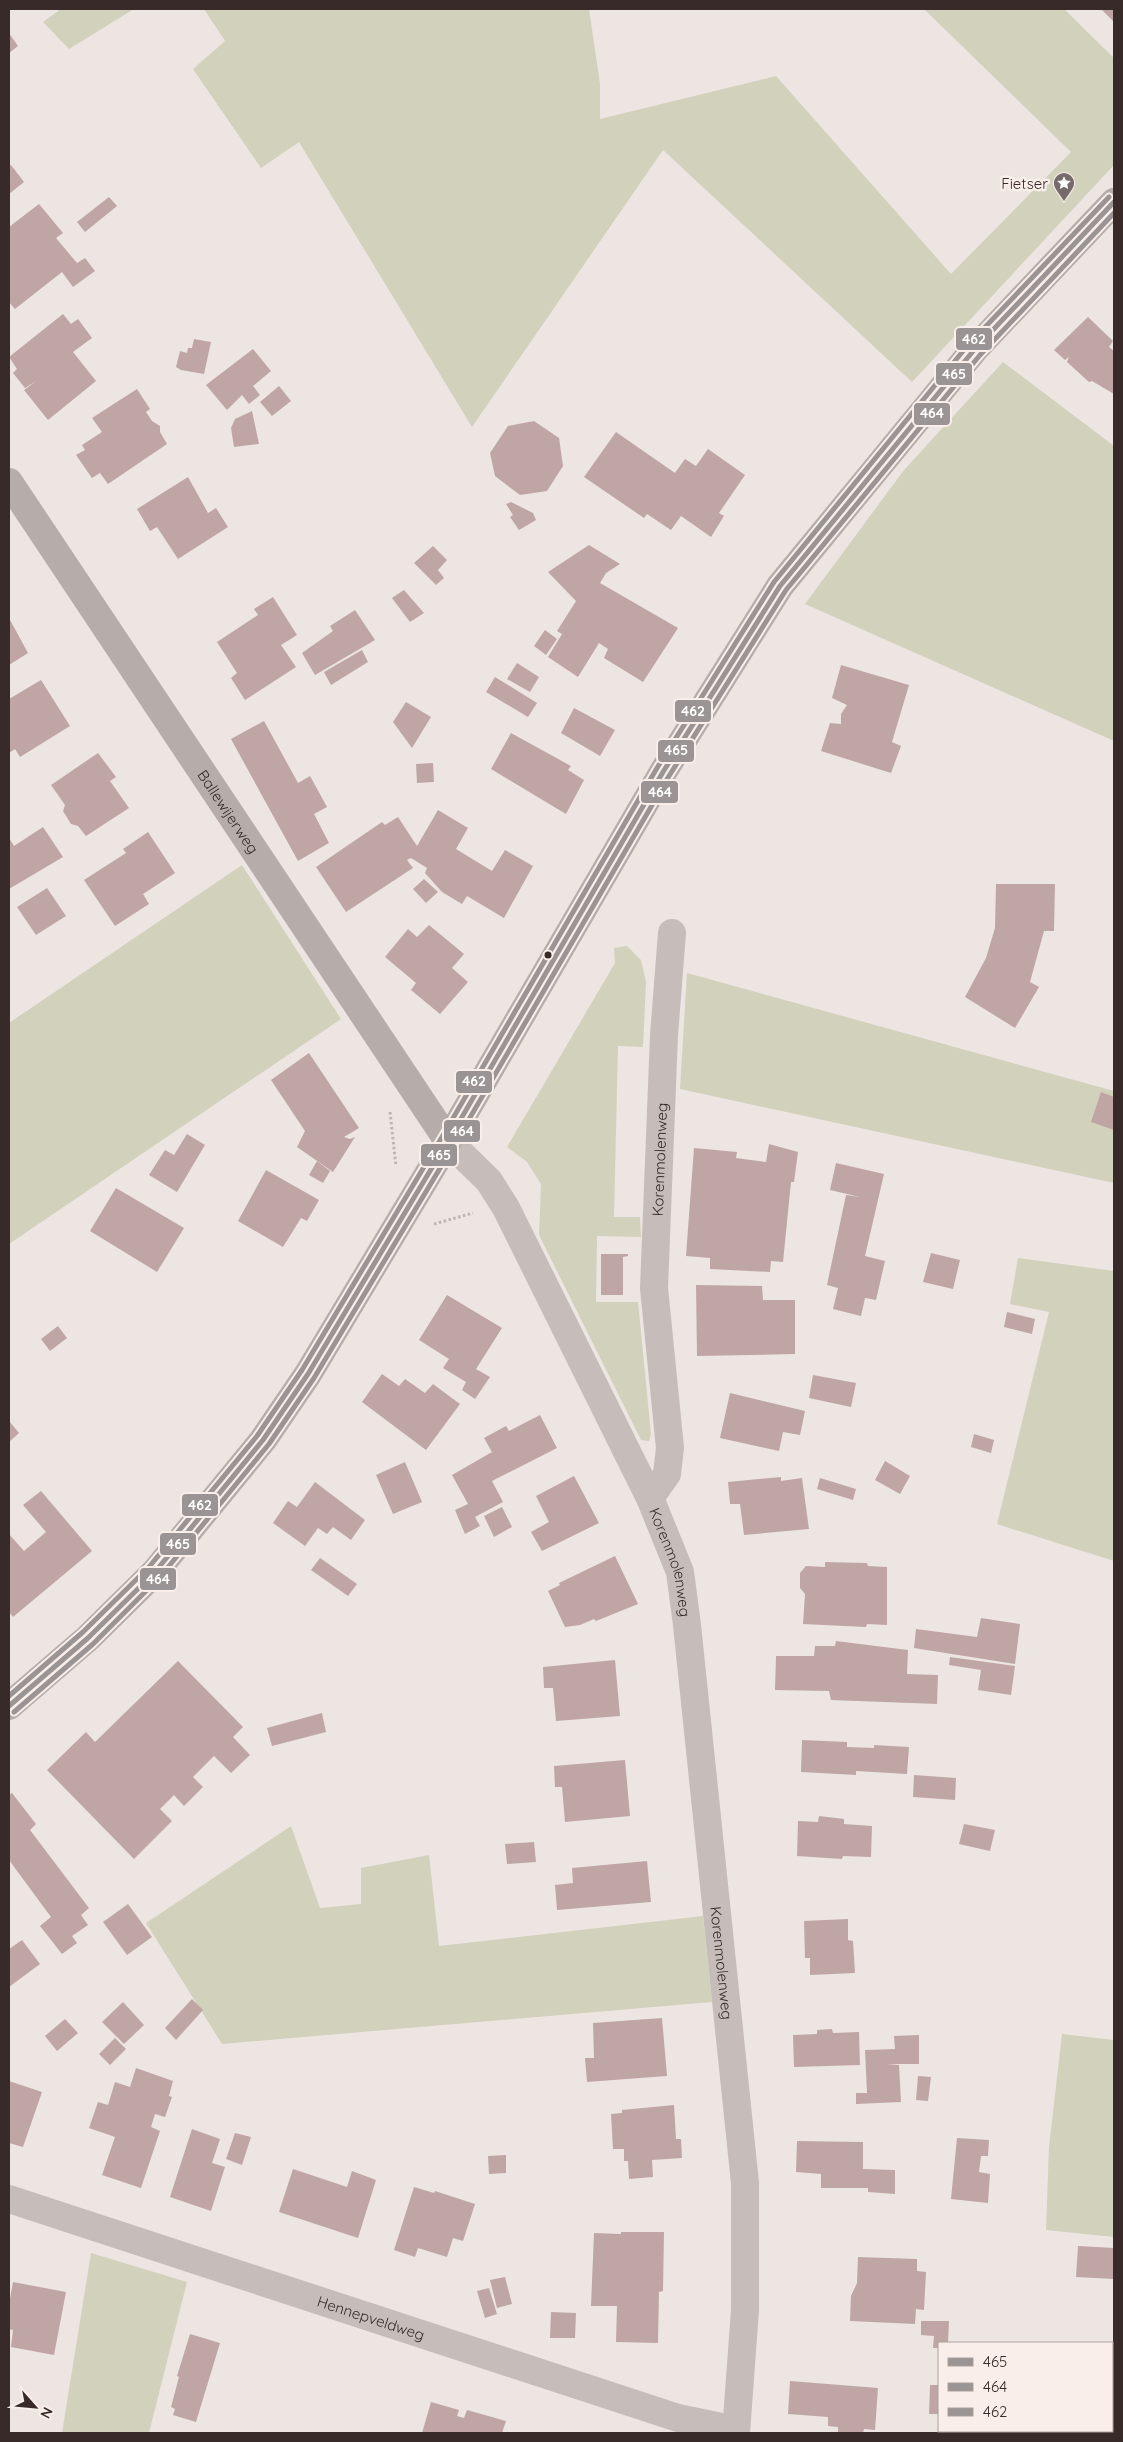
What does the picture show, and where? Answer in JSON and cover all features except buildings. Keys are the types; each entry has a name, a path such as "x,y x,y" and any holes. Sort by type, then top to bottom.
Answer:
{"street":[{"path":"9,1706 88,1638 155,1572 263,1440 308,1374 448,1141 663,772 780,586 974,350 1114,202"},
{"name":"Ballewijerweg","path":"9,482 448,1141"},
{"name":"Korenmolenweg","path":"650,1498 667,1474 670,1448 654,1288 664,1035 672,933"},
{"name":"Korenmolenweg","path":"448,1141 489,1181 506,1208 650,1498 680,1572 745,2183 745,2310 736,2432"},
{"name":"Hennepveldweg","path":"9,2199 678,2418 736,2432"}],"green space":[{"path":"61,9 134,9 69,49 43,22"},
{"path":"204,9 589,9 600,84 600,119 776,76 951,274 1071,152 924,9 1064,9 1114,58 1114,165 912,382 663,150 472,427 299,142 261,168 193,69 225,41"},
{"path":"1003,362 1114,446 1114,741 805,604 904,470"},
{"path":"242,865 341,1019 9,1244 9,1023"},
{"path":"627,946 641,960 646,982 643,1047 618,1046 614,1217 640,1217 641,1237 597,1236 596,1302 638,1302 651,1434 649,1441 641,1440 539,1235 541,1184 527,1162 507,1147 615,963 614,948"},
{"path":"687,973 1114,1091 1114,1183 680,1089"},
{"path":"1018,1258 1114,1271 1114,1561 997,1524 1049,1312 1010,1304"},
{"path":"291,1826 320,1908 361,1904 361,1868 429,1855 439,1946 703,1916 712,2002 222,2044 146,1923"},
{"path":"1062,2034 1114,2040 1114,2237 1046,2230 1049,2147"},
{"path":"91,2253 187,2282 149,2433 62,2433"}],"transit line":[{"name":"462","path":"9,1696 83,1632 149,1567 257,1436 302,1370 442,1137 657,768 774,582 968,345 1109,197"},
{"name":"465","path":"9,1706 88,1638 155,1572 263,1440 308,1374 448,1141 663,772 780,586 974,350 1114,202"},
{"name":"464","path":"14,1712 93,1644 160,1577 269,1444 314,1378 454,1145 669,776 786,590 980,355 1114,213"}],"place":[{"name":"Fietser","path":"1064,202"}]}
